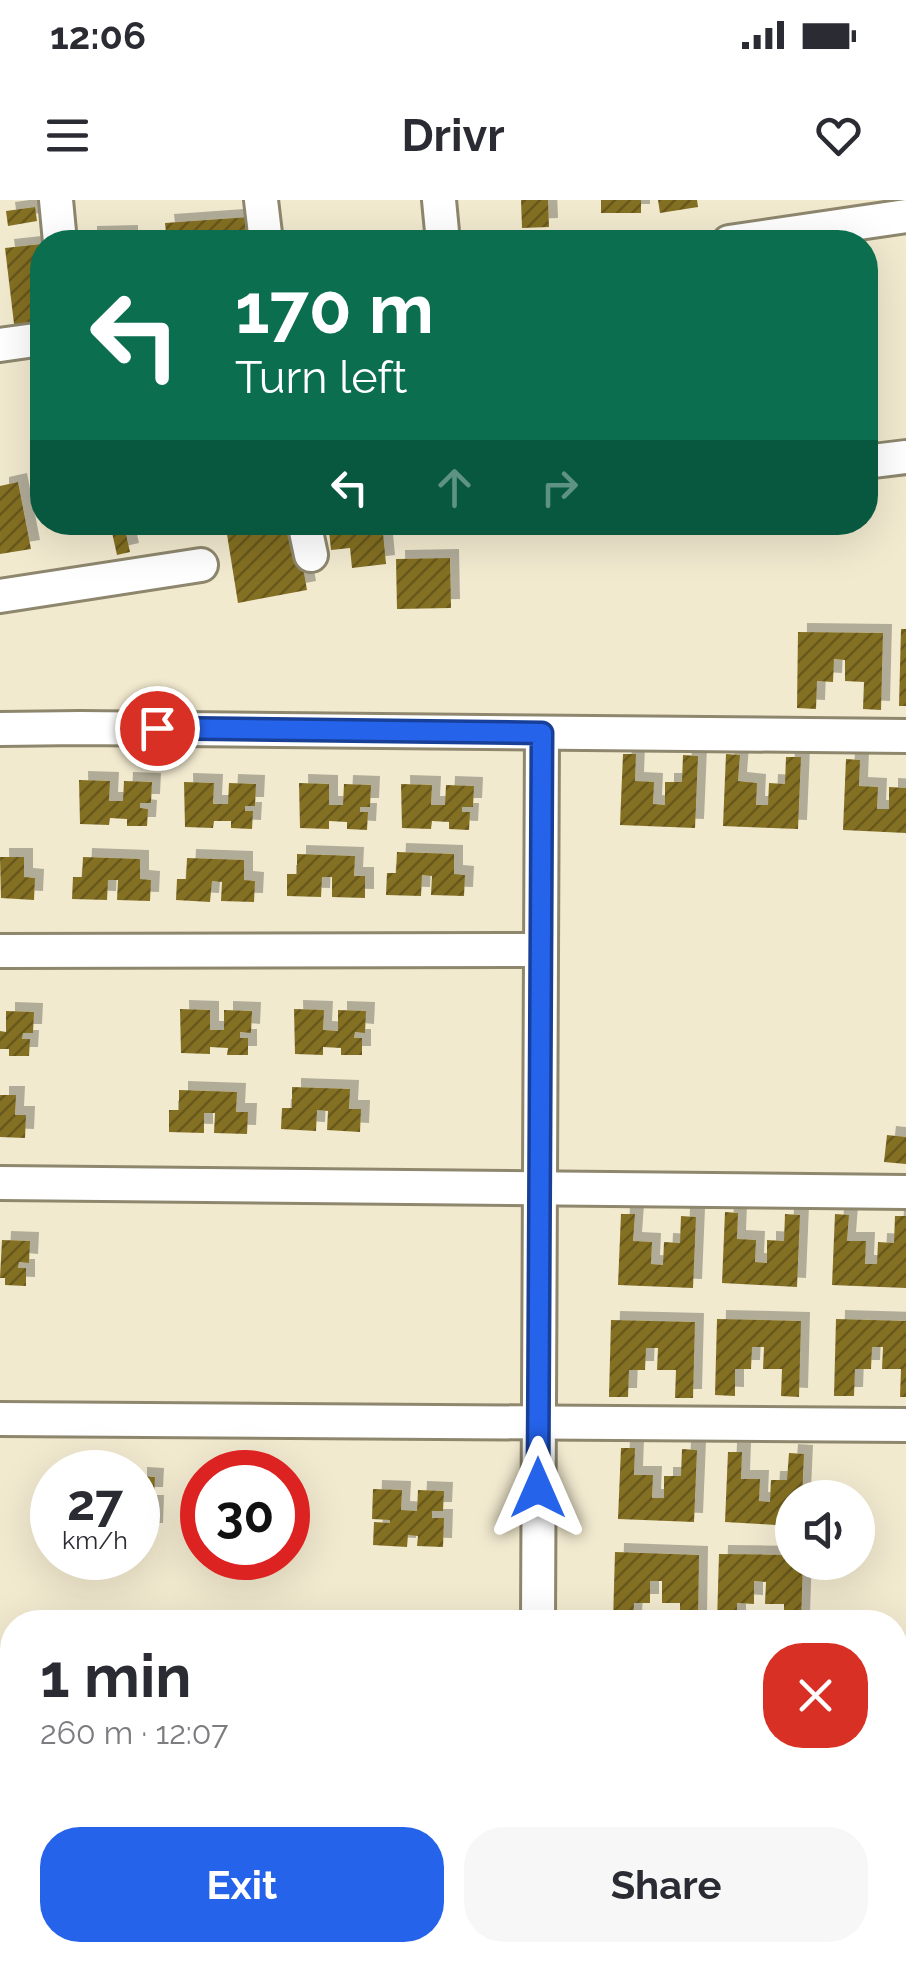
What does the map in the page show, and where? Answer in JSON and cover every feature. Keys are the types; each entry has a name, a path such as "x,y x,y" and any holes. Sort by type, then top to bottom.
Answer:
{"street":[{"path":"56,200 59,230"},
{"path":"262,200 265,230"},
{"path":"439,200 442,230"},
{"path":"792,230 886,212"},
{"path":"0,345 30,341"},
{"path":"878,460 906,457"},
{"path":"307,535 311,556"},
{"path":"0,596 201,565"},
{"path":"0,730 906,736"},
{"path":"538,1610 542,733"},
{"path":"0,951 541,950"},
{"path":"0,1182 906,1192"},
{"path":"0,1419 906,1425"}],"building":[{"path":"521,200 548,200 549,227 522,228"},
{"path":"601,200 641,200 641,213 601,213"},
{"path":"658,200 697,200 698,207 660,213"},
{"path":"35,207 37,221 8,226 6,211"},
{"path":"249,217 250,230 166,230 165,223"},
{"path":"30,245 30,330 15,332 5,248"},
{"path":"18,482 31,549 0,554 0,486"},
{"path":"113,535 126,535 130,552 117,555"},
{"path":"227,535 297,535 307,590 238,603"},
{"path":"329,535 383,535 386,564 352,568 350,548 331,550"},
{"path":"450,558 451,608 397,609 396,559"},
{"path":"901,629 906,629 906,706 899,706"},
{"path":"798,632 883,633 881,710 863,709 864,682 845,681 845,660 834,659 833,682 817,681 816,709 797,708"},
{"path":"623,754 636,754 635,781 654,782 653,804 665,805 665,782 682,782 683,755 698,756 695,828 620,825"},
{"path":"726,754 740,755 738,781 757,783 756,805 768,805 769,783 785,784 786,757 801,757 798,829 723,826"},
{"path":"846,759 860,760 859,786 878,787 877,809 889,809 889,787 906,788 906,833 843,830"},
{"path":"79,780 110,781 109,801 123,801 124,781 152,782 151,803 140,803 140,808 148,809 147,826 127,826 127,819 110,818 109,825 80,824"},
{"path":"184,782 214,783 213,804 228,804 229,783 256,784 255,806 245,806 245,811 253,811 252,829 231,828 231,821 214,821 213,828 185,827"},
{"path":"299,783 329,784 329,805 343,805 344,784 371,785 370,807 360,807 360,812 368,812 367,830 347,829 347,822 329,821 329,829 300,828"},
{"path":"401,784 432,785 431,805 445,805 446,785 474,786 473,807 462,807 462,812 470,812 469,830 449,829 449,822 432,821 431,829 402,828"},
{"path":"397,852 454,854 454,874 465,875 464,896 431,895 432,876 422,875 421,896 386,895 387,873 396,873"},
{"path":"297,854 355,856 354,876 365,876 365,898 332,897 332,877 322,877 321,897 287,896 287,874 297,874"},
{"path":"0,857 24,857 24,877 35,878 34,900 1,898"},
{"path":"83,857 140,859 140,879 151,880 150,901 117,900 118,880 108,880 107,900 72,899 73,877 82,877"},
{"path":"187,858 244,860 244,880 255,881 254,902 221,901 222,882 212,881 210,902 176,900 177,879 186,879"},
{"path":"180,1009 210,1010 210,1030 224,1030 224,1010 252,1011 251,1033 240,1032 240,1038 248,1038 248,1055 227,1055 228,1048 210,1047 210,1054 181,1053"},
{"path":"294,1009 324,1010 323,1030 338,1031 338,1010 366,1011 365,1033 355,1032 354,1038 362,1038 362,1055 341,1055 341,1048 323,1047 323,1055 295,1054"},
{"path":"6,1011 34,1012 33,1033 23,1033 22,1039 30,1039 29,1056 9,1056 9,1049 0,1049 0,1031 6,1032"},
{"path":"292,1087 350,1089 349,1109 361,1109 360,1132 327,1130 328,1111 317,1110 316,1131 281,1129 282,1108 292,1108"},
{"path":"179,1090 237,1092 236,1112 248,1112 247,1134 214,1133 215,1113 204,1113 204,1133 169,1132 169,1110 179,1110"},
{"path":"0,1095 16,1095 15,1115 26,1115 25,1138 0,1137"},
{"path":"887,1135 906,1137 906,1164 884,1162"},
{"path":"725,1212 738,1213 737,1239 756,1240 755,1262 767,1263 767,1240 784,1241 785,1214 800,1215 797,1287 722,1283"},
{"path":"621,1214 635,1214 633,1241 652,1242 651,1264 663,1265 664,1242 680,1243 681,1216 696,1217 693,1288 618,1285"},
{"path":"835,1214 849,1215 847,1241 866,1241 865,1264 877,1264 878,1242 894,1243 895,1216 906,1216 906,1288 832,1285"},
{"path":"2,1240 30,1241 29,1263 19,1262 18,1268 26,1268 26,1286 5,1285 5,1278 0,1278"},
{"path":"717,1319 801,1321 799,1397 781,1396 782,1369 763,1369 764,1347 752,1347 751,1369 735,1369 735,1396 715,1395"},
{"path":"836,1319 906,1321 906,1397 900,1397 901,1369 882,1369 883,1347 872,1347 871,1369 855,1369 854,1396 834,1396"},
{"path":"611,1320 695,1322 693,1398 675,1398 676,1370 657,1370 658,1348 646,1348 645,1370 629,1370 628,1397 609,1397"},
{"path":"621,1448 635,1448 634,1475 653,1475 652,1498 664,1498 664,1476 681,1476 682,1449 697,1450 694,1522 618,1519"},
{"path":"728,1452 742,1452 741,1479 760,1479 759,1501 770,1502 771,1480 775,1480 775,1525 725,1522"},
{"path":"789,1453 804,1454 803,1480 787,1480"},
{"path":"373,1489 402,1490 401,1510 417,1511 418,1490 444,1491 443,1511 432,1511 432,1518 444,1518 443,1547 417,1546 418,1536 408,1535 407,1547 373,1545 374,1522 390,1520 372,1519"},
{"path":"615,1552 699,1555 698,1610 680,1610 680,1603 662,1603 662,1581 650,1581 650,1603 634,1603 634,1610 613,1610"},
{"path":"719,1554 775,1555 775,1580 802,1580 801,1610 784,1610 784,1604 765,1604 766,1582 754,1581 754,1604 737,1603 737,1610 717,1610"}],"route":[{"path":"157,728 542,733 538,1488"}]}
